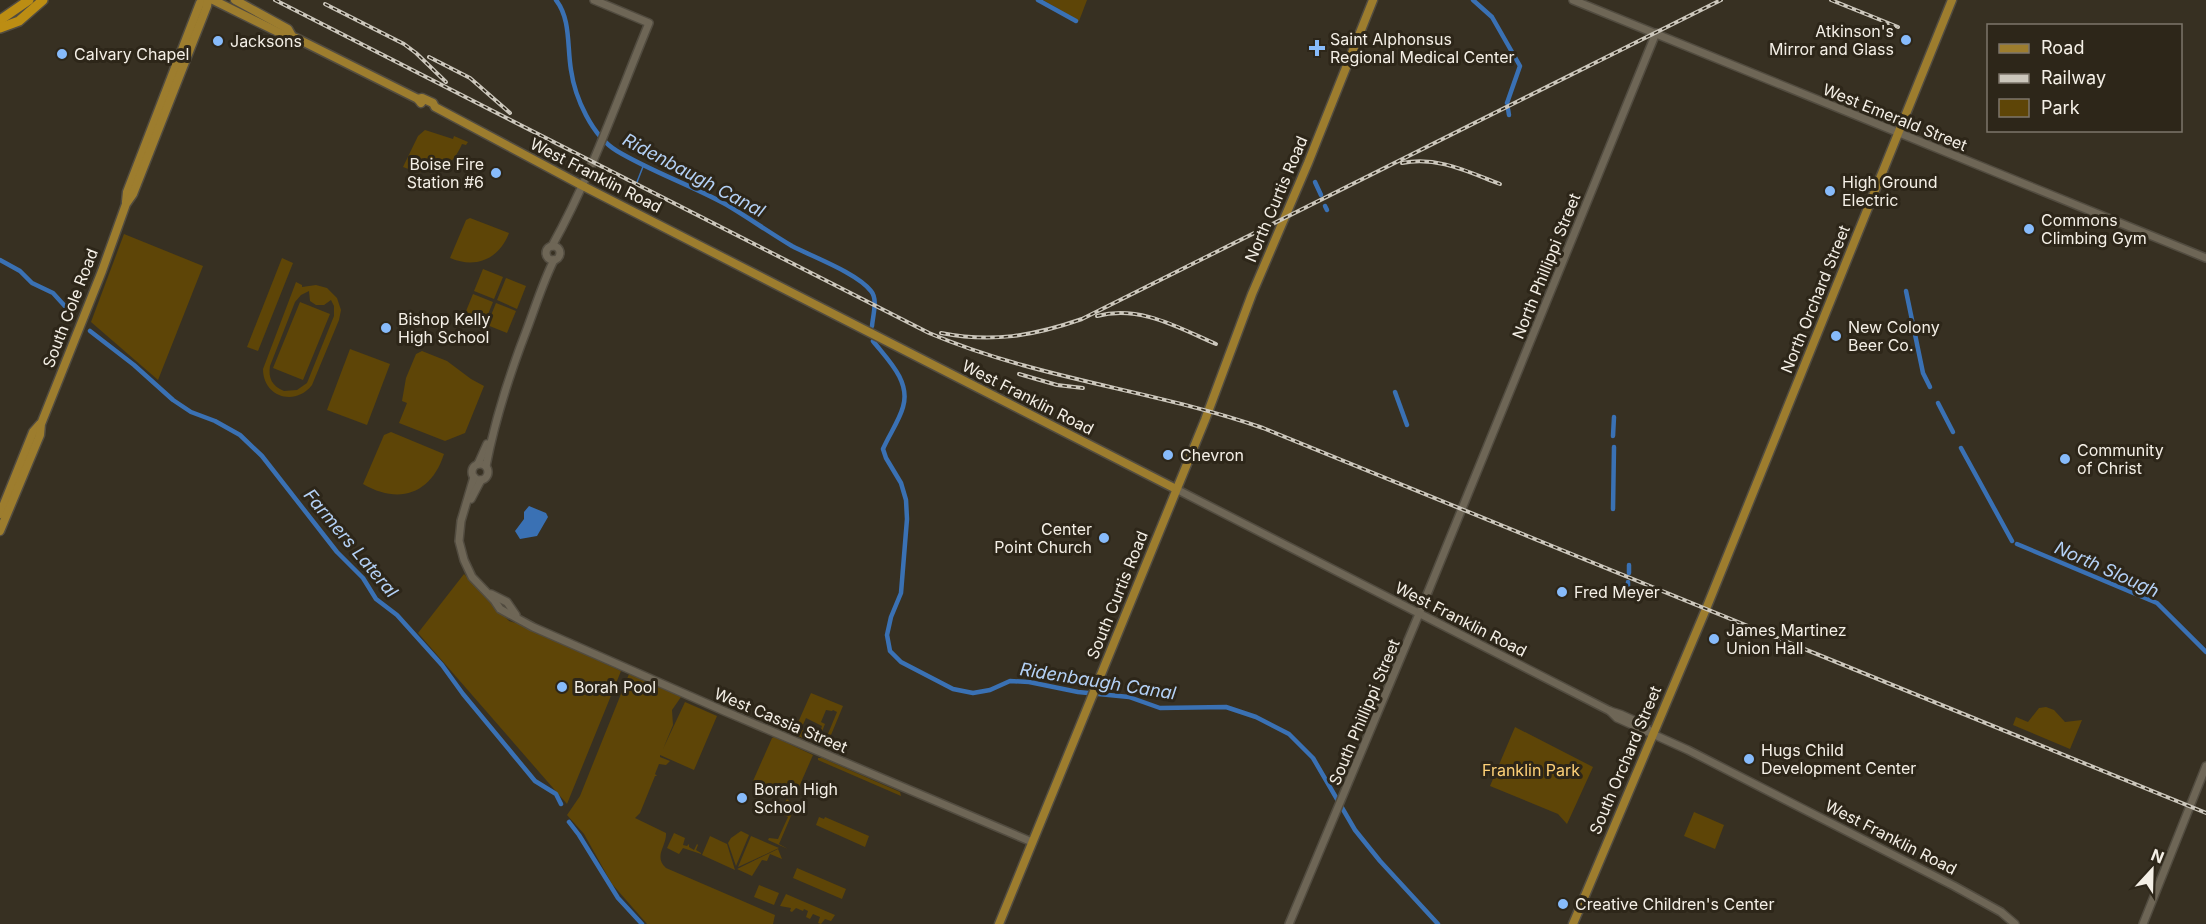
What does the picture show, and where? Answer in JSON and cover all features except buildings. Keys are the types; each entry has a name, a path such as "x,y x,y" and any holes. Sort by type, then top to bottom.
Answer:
{"highway":[{"path":"0,20 29,0"},
{"path":"0,28 18,21 43,0"}],"main road":[{"name":"South Cole Road","path":"0,514 33,432 40,424 84,317 126,204 130,183 200,3 206,0"},
{"name":"West Franklin Road","path":"213,0 286,36 292,36 418,99 422,98 582,185 1176,489"},
{"name":"West Franklin Road","path":"235,0 288,29 292,36"},
{"name":"North Curtis Road","path":"1208,411 1260,275 1308,163 1373,0"},
{"name":"North Orchard Street","path":"1706,609 1952,0"},
{"name":"South Curtis Road","path":"999,924 1208,411"},
{"name":"South Cole Road","path":"0,531 40,435 40,424"},
{"name":"South Orchard Street","path":"1573,924 1706,609"}],"street":[{"path":"555,248 649,23 594,0"},
{"name":"West Emerald Street","path":"1573,0 2206,258"},
{"name":"North Phillippi Street","path":"1461,509 1656,33"},
{"path":"543,284 547,250 555,248"},
{"path":"482,465 488,473 478,478 472,469 482,465 543,284 554,260 559,255 555,248"},
{"path":"546,256 554,260"},
{"name":"West Cassia Street","path":"478,478 459,531 461,551 468,569 500,609 724,711 1032,842"},
{"name":"West Franklin Road","path":"1176,489 1610,711 1642,724 1653,733 1980,900 2001,912 2015,924"},
{"name":"South Phillippi Street","path":"1289,924 1461,509"},
{"path":"2143,924 2206,766"}],"green space":[{"path":"1043,0 1087,0 1079,21"},
{"path":"425,130 453,139 454,136 468,142 466,145 462,144 452,161 438,170 422,172 403,167 418,136"},
{"path":"470,218 509,233 505,242 493,255 477,262 450,258 466,220"},
{"path":"124,234 203,266 158,380 91,322"},
{"path":"282,258 293,263 258,351 247,347"},
{"path":"483,269 503,277 494,299 474,291"},
{"path":"506,278 526,286 517,309 497,300"},
{"path":"296,282 302,287 316,285 327,288 337,298 341,310 312,385 297,396 281,396 268,386 264,379 263,369","holes":["309,291 310,301 316,305 324,305 331,300 334,306 334,316 307,383 297,390 284,391 276,387 272,381 270,366 295,302"]},
{"path":"473,294 493,302 484,324 464,316"},
{"path":"300,302 330,314 303,380 273,368"},
{"path":"496,303 516,311 507,333 487,325"},
{"path":"350,349 390,364 367,425 327,410"},
{"path":"422,351 447,361 484,386 465,433 445,441 399,423 407,403 402,401 406,378 416,354"},
{"path":"391,432 444,454 431,479 412,492 389,494 363,484 384,435"},
{"path":"464,574 509,621 621,671 567,804 418,633"},
{"path":"629,674 681,697 672,710 673,725 663,749 685,702 717,716 694,770 660,755 670,761 666,765 659,764 655,774 657,776 655,776 640,813 635,818 666,833 661,859 666,868 775,915 773,924 647,924 612,884 584,834 567,815 580,796"},
{"path":"811,693 843,706 826,747 823,746 837,712 833,710 826,710 821,722 825,724 817,744 805,738 808,731 819,735 822,726 806,718 801,729 805,732 803,738 793,734"},
{"path":"2046,707 2054,710 2065,722 2082,720 2070,749 2013,725 2016,717 2028,722 2039,708"},
{"name":"Franklin Park","path":"1515,727 1593,767 1567,824 1558,814 1490,786"},
{"path":"774,737 813,755 795,796 790,794 789,797 783,794 783,789 770,783 767,788 753,781"},
{"path":"818,758 900,792 901,796 818,760"},
{"path":"787,799 793,804 791,816 779,844 788,849 768,840 769,838 778,839 788,817 784,815 785,808 782,806"},
{"path":"1694,812 1724,825 1715,849 1684,836"},
{"path":"819,817 824,819 825,817 869,836 865,847 816,825"},
{"path":"741,831 749,835 736,866 728,843"},
{"path":"674,833 685,838 683,845 689,844 689,847 694,850 697,844 696,850 701,854 683,848 679,854 667,848"},
{"path":"710,836 727,844 735,870 702,855"},
{"path":"751,836 779,848 738,867"},
{"path":"778,849 782,859 770,854 767,861 762,860 752,876 737,869"},
{"path":"797,868 846,889 842,899 793,878"},
{"path":"759,885 779,893 774,905 754,897"},
{"path":"786,894 835,915 831,921 825,919 821,924 818,923 820,917 813,914 810,919 806,917 808,911 804,909 803,911 796,908 792,912 791,908 780,906"}],"water":[{"path":"529,506 546,513 548,517 537,536 520,539 515,531 524,519 524,512"}],"waterway":[{"name":"Ridenbaugh Canal","path":"556,0 566,24 576,92 586,115 600,136 630,159 727,205 792,246 856,278 873,294 872,326"},
{"path":"1038,0 1076,21"},
{"path":"1473,0 1492,17 1520,66 1507,103"},
{"path":"1508,109 1509,115"},
{"path":"637,182 644,164"},
{"path":"1315,182 1321,195"},
{"path":"629,193 633,187"},
{"path":"1325,206 1327,210"},
{"name":"Farmers Lateral","path":"0,260 20,271 32,283 53,293 73,315"},
{"name":"North Slough","path":"1906,291 1923,373 1930,387"},
{"name":"Farmers Lateral","path":"90,331 134,365 173,400 191,412 215,421 240,435 262,456 337,552 363,578 376,599 397,615 442,665 535,781 556,794 561,804"},
{"name":"Ridenbaugh Canal","path":"873,341 901,379 905,397 901,412 883,449 901,483 906,500 907,519 901,593 891,617 887,635 890,651 901,662 953,689 973,693 990,690 1010,681 1029,682 1078,692 1129,697 1160,708 1226,707 1256,717 1289,734 1313,758 1355,830 1438,924"},
{"path":"1395,392 1407,425"},
{"name":"North Slough","path":"1938,403 1953,432"},
{"path":"1613,436 1614,417"},
{"path":"1613,509 1614,447"},
{"name":"North Slough","path":"1961,448 2012,541"},
{"name":"North Slough","path":"2017,544 2157,603 2206,652"},
{"path":"1629,565 1629,573"},
{"name":"Farmers Lateral","path":"569,822 618,898 642,924"}],"railway":[{"path":"275,0 929,333 1011,362 1180,404 1263,428 2206,813"},
{"path":"941,333 978,337 1012,336 1046,330 1082,319 1721,0"},
{"path":"1831,0 1898,27"},
{"path":"325,4 404,44 446,82"},
{"path":"429,57 470,78 510,113"},
{"path":"1402,163 1415,161 1440,163 1500,184"},
{"path":"1097,316 1128,313 1158,319 1216,344"},
{"path":"1019,374 1057,385 1083,388"}],"place":[{"name":"Atkinson's Mirror and Glass","path":"1906,40"},
{"name":"Jacksons","path":"218,41"},
{"name":"Saint Alphonsus Regional Medical Center","path":"1317,48"},
{"name":"Calvary Chapel","path":"62,54"},
{"name":"Boise Fire Station #6","path":"496,173"},
{"name":"High Ground Electric","path":"1830,191"},
{"name":"Commons Climbing Gym","path":"2029,229"},
{"name":"Bishop Kelly High School","path":"386,328"},
{"name":"New Colony Beer Co.","path":"1836,336"},
{"name":"Chevron","path":"1168,455"},
{"name":"Community of Christ","path":"2065,459"},
{"name":"Center Point Church","path":"1104,538"},
{"name":"Fred Meyer","path":"1562,592"},
{"name":"James Martinez Union Hall","path":"1714,639"},
{"name":"Borah Pool","path":"562,687"},
{"name":"Hugs Child Development Center","path":"1749,759"},
{"name":"Borah High School","path":"742,798"},
{"name":"Creative Children's Center","path":"1563,904"}]}
